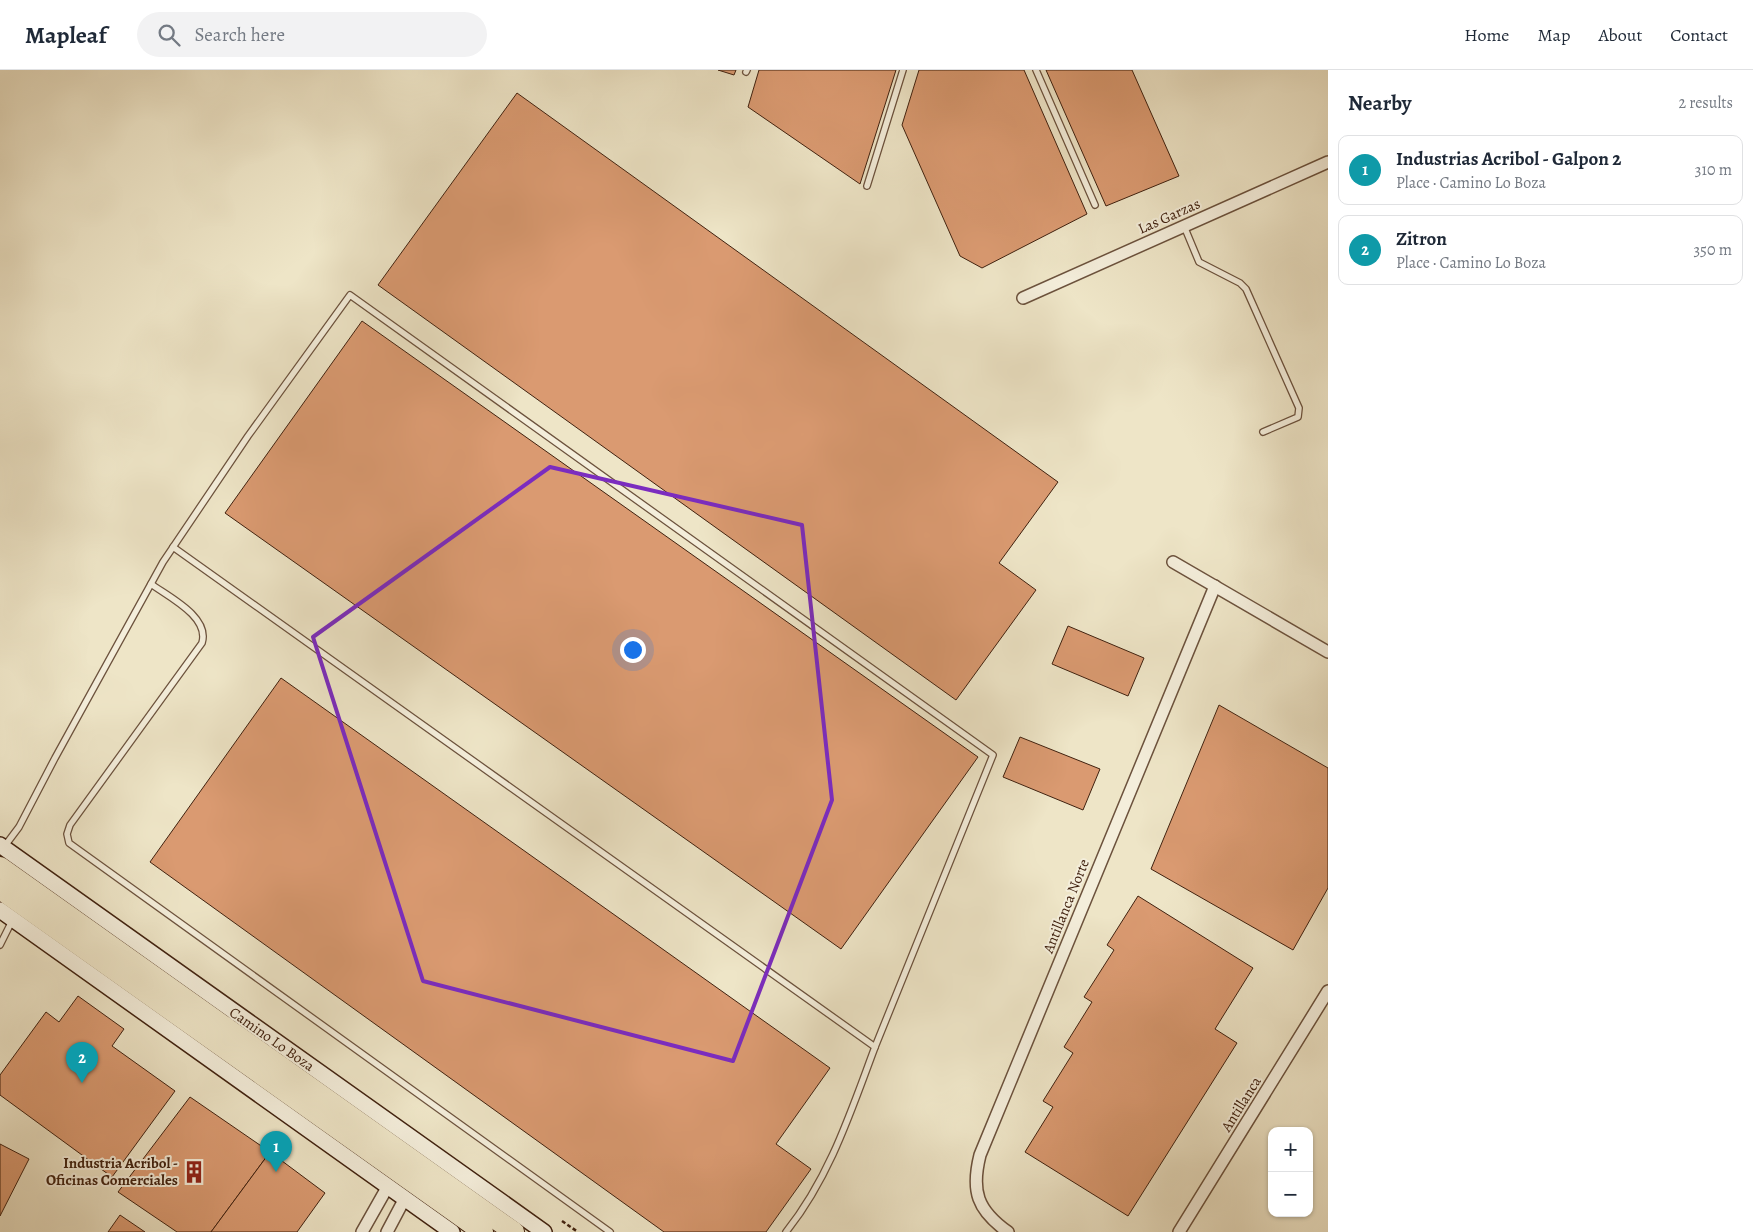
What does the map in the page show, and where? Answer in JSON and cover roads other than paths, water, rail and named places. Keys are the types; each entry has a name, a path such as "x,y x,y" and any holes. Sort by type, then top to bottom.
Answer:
{"highway":[{"path":"1,854 514,1232"},
{"path":"0,889 483,1232"}],"street":[{"name":"Las Garzas","path":"1023,298 1328,162"},
{"path":"1173,562 1328,652"},
{"name":"Antillanca Norte","path":"1008,1232 985,1212 977,1196 976,1175 980,1155 1214,586"},
{"name":"Camino Lo Boza","path":"1,854 544,1232"},
{"path":"0,910 452,1232"},
{"name":"Antillanca","path":"1179,1232 1328,991"},
{"path":"362,1232 388,1186"},
{"path":"387,1232 405,1198"}],"lane":[{"path":"867,186 903,70"},
{"path":"1036,70 1095,205"},
{"path":"1184,226 1199,262 1240,283 1246,289 1299,408 1298,417 1263,432"},
{"path":"1,854 19,827 55,758 173,547 248,436 350,295 993,755 826,1172 808,1203 786,1232"},
{"path":"173,547 876,1047"},
{"path":"151,584 200,621 204,638 70,825 67,834 69,843 610,1232"},
{"path":"0,946 13,919"}],"place":[{"name":"Zitron","path":"82,1083"},
{"name":"Industria Acribol - Oficinas Comerciales","path":"194,1172"},
{"name":"Industrias Acribol - Galpon 2","path":"276,1172"}]}
